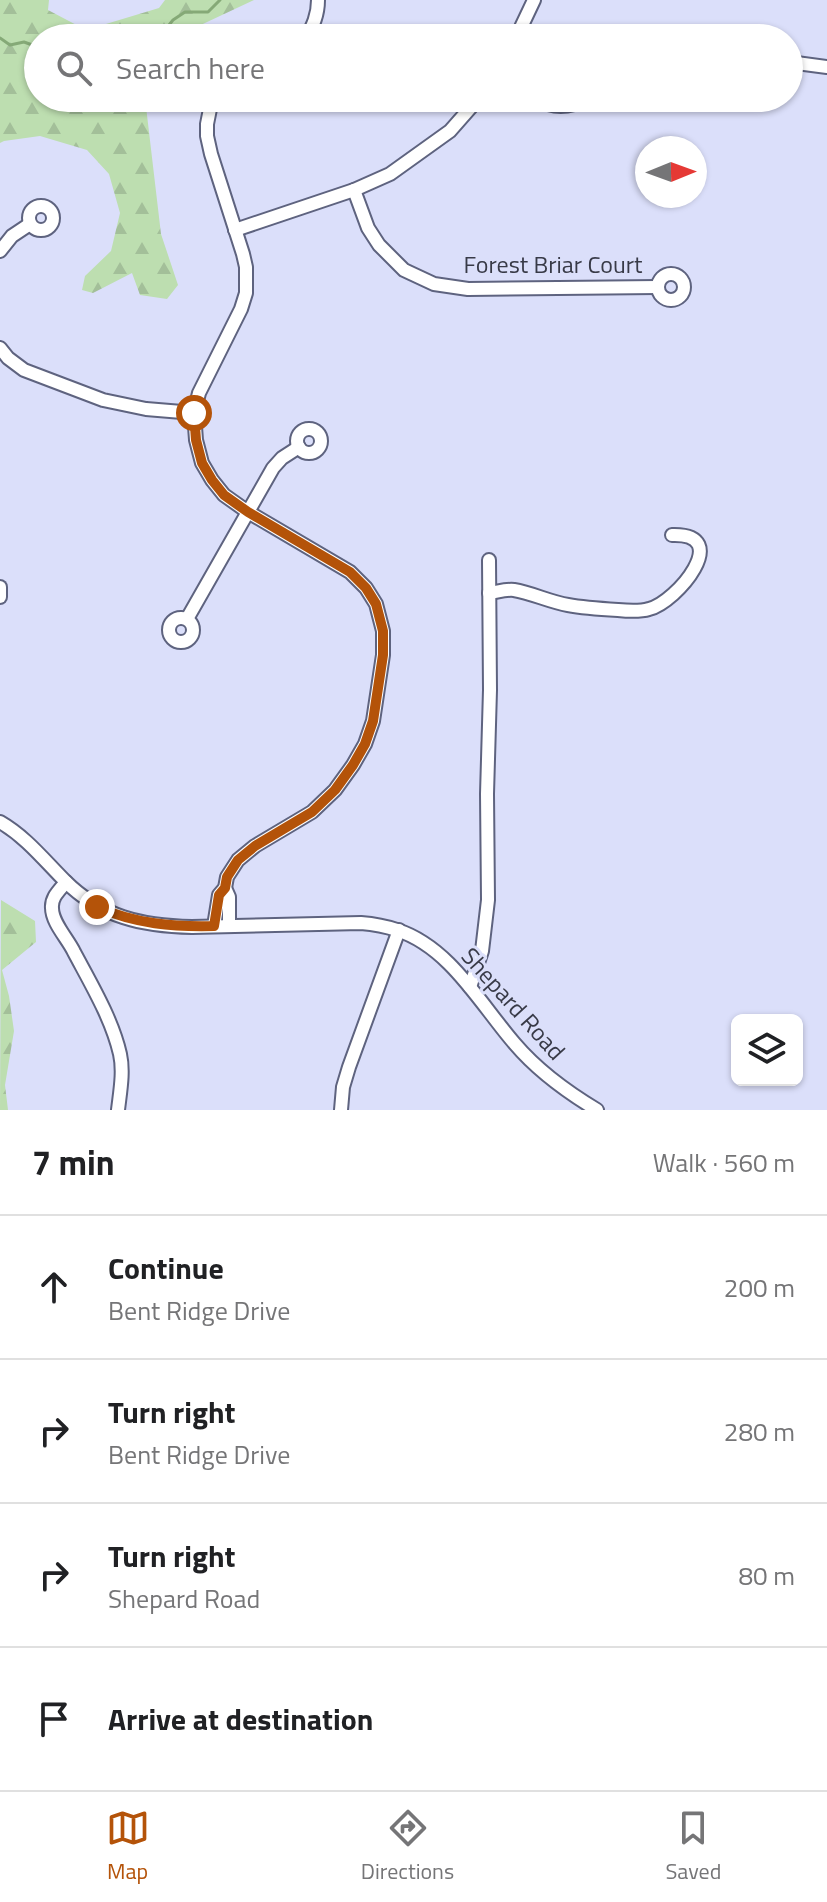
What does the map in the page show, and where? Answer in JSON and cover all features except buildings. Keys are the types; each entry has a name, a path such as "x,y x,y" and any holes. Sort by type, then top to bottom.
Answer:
{"street":[{"path":"314,24 318,0"},
{"path":"523,24 534,0"},
{"path":"803,64 827,67"},
{"path":"209,112 207,136 246,267 246,293 199,393 194,413 202,463 224,495 350,572 376,604 383,631 383,655 373,721 353,765 335,790 312,812 255,846 238,860 219,895 214,926"},
{"path":"235,230 354,190 390,174 450,131 467,112"},
{"name":"Forest Briar Court","path":"354,190 368,228 379,245 404,270 434,284 468,289 658,287"},
{"path":"0,251 12,236 30,224"},
{"path":"3,358 24,370 103,400 146,409 194,413"},
{"path":"187,619 273,468 299,447"},
{"path":"489,593 512,590 597,609 632,611 652,608 675,592 700,557 697,541 689,536 672,535"},
{"path":"470,987 482,951 488,900 489,560"},
{"path":"0,587 0,597"},
{"name":"Shepard Road","path":"0,822 30,844 66,882 97,907 137,922 169,926 361,923 399,930 419,939 459,974 517,1047 548,1077 597,1110"},
{"path":"66,882 54,896 51,908 113,1034 120,1055 118,1110"},
{"path":"225,888 229,897 229,926"},
{"path":"341,1110 349,1067 399,930"}],"green space":[{"path":"0,0 49,0 48,10 75,24 24,24 24,112 147,112 161,234 178,285 167,299 140,295 132,273 93,293 82,290 85,276 111,251 120,213 109,174 87,150 40,136 0,143"},
{"path":"165,0 254,0 203,24 106,24 159,8"},
{"path":"1,900 35,921 36,942 2,970 14,1031 5,1085 8,1110 0,1110"}],"waterway":[{"path":"170,24 185,12 208,12 220,0"},
{"path":"0,38 10,45 24,42"}],"route":[{"path":"97,907 137,922 214,926 219,895 238,860 255,846 312,812 335,790 365,744 373,721 383,655 383,631 376,604 350,572 224,495 202,463 194,413"}]}
